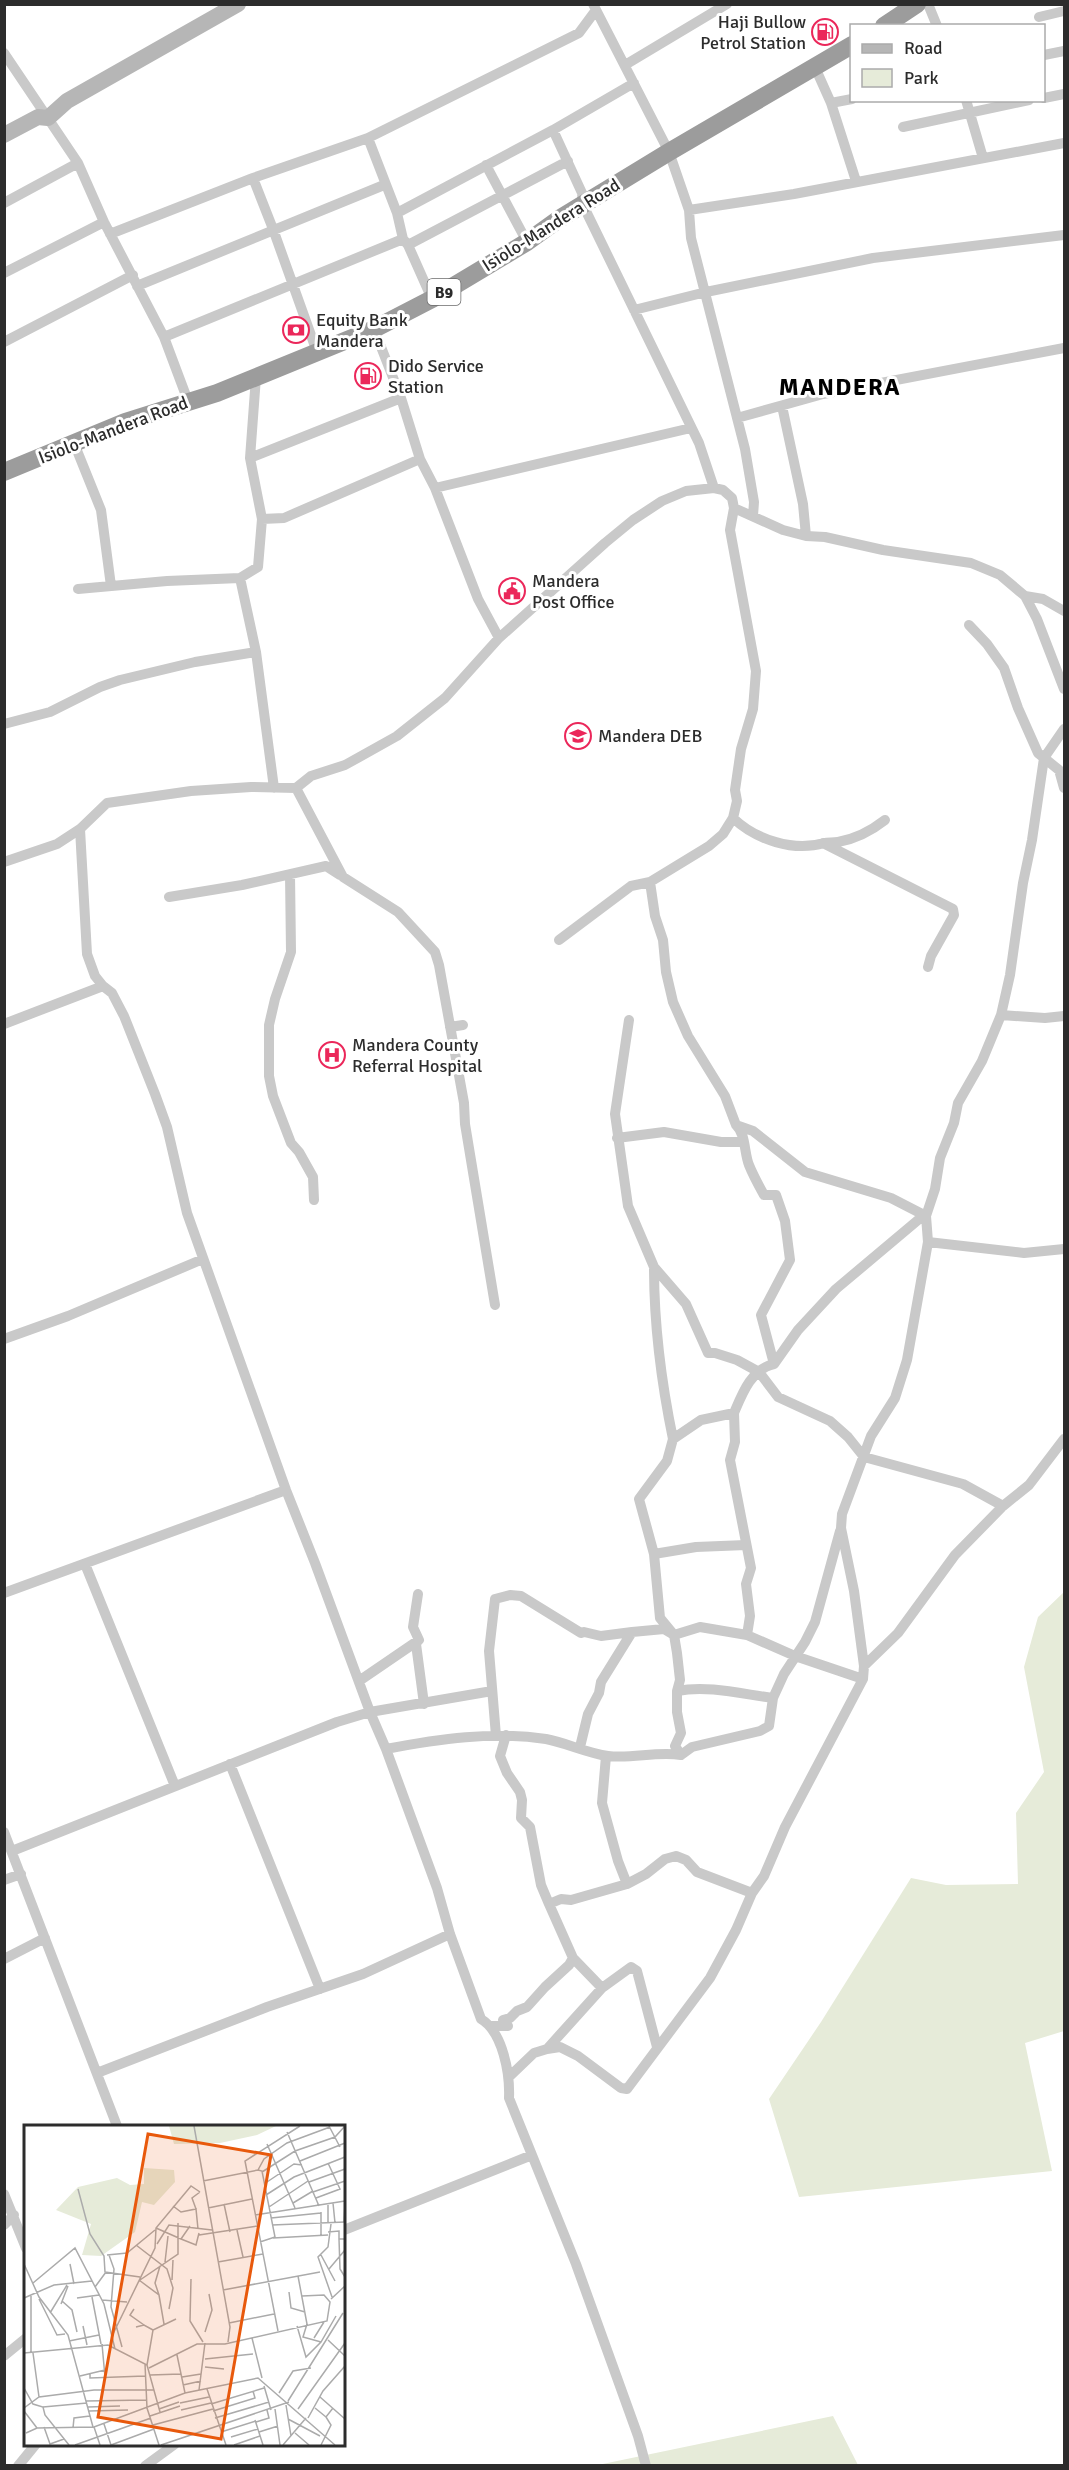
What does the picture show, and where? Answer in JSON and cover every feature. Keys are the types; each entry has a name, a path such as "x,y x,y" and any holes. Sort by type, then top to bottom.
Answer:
{"highway":[{"path":"887,24 917,4"},
{"name":"Isiolo-Mandera Road","path":"4,472 125,422 217,393 374,329 432,299 527,242 583,204 814,65 850,46"}],"main road":[{"path":"4,135 38,117 48,118 67,101 238,4"}],"street":[{"path":"928,4 936,24"},
{"path":"625,65 721,6"},
{"path":"594,7 669,152 689,210 692,238 737,417 754,502 753,516"},
{"path":"110,234 253,178 368,138 579,33 594,7"},
{"path":"1039,17 1065,11"},
{"path":"1045,55 1065,51"},
{"path":"6,58 78,163 104,222 164,337 188,401"},
{"path":"814,65 831,103 856,181"},
{"path":"397,213 634,83"},
{"path":"1045,98 1065,94"},
{"path":"831,103 850,99"},
{"path":"967,102 983,159"},
{"path":"903,127 1020,102"},
{"path":"552,130 582,193 583,204 699,443 714,488"},
{"path":"368,138 384,185 397,213 405,242 432,299"},
{"path":"689,210 794,194 1065,143"},
{"path":"164,337 291,285 405,242 502,196 568,161"},
{"path":"4,203 78,163"},
{"path":"486,165 527,242"},
{"path":"253,178 317,352"},
{"path":"4,342 135,280 273,230 384,185"},
{"path":"4,273 104,222"},
{"path":"634,310 706,292 873,258 1065,235"},
{"path":"374,329 420,459 435,488 478,599 499,638"},
{"path":"737,417 824,394 1065,348"},
{"path":"78,589 240,578 258,567 262,519 250,458 256,377"},
{"path":"250,458 400,398"},
{"path":"782,406 803,504 806,536"},
{"path":"435,488 692,428"},
{"path":"74,443 101,510 111,586"},
{"path":"262,519 284,518 420,459"},
{"path":"4,862 57,844 80,829 107,803 191,791 296,788 311,776 345,765 397,736 445,698 499,638 604,543 633,520 662,501 686,491 714,488 723,490 732,498 734,508 730,530 756,671 753,709 741,749 735,790 737,801 733,818 723,834 709,846 650,882 631,886 559,940"},
{"path":"734,508 783,530 806,536 825,537 883,550 971,563 1000,575 1025,596 1037,619 1065,689"},
{"path":"240,578 256,652 274,788"},
{"path":"1025,596 1043,599 1065,611"},
{"path":"969,625 987,644 1004,668 1038,753 1059,770 1065,788"},
{"path":"4,724 50,712 100,687 120,680 195,662 256,652"},
{"path":"386,1749 450,1739 501,1736 548,1740 606,1756 668,1753 681,1755 692,1747 750,1734 769,1726 773,1698 783,1674 814,1622 841,1528 842,1514 871,1436 895,1398 907,1360 928,1242 925,1215 935,1189 940,1158 954,1123 958,1103 967,1083 976,1072 1001,1015 1011,975 1023,883 1044,758 1065,729"},
{"path":"296,788 343,877"},
{"path":"733,818 744,828 770,841 818,847 823,843 840,842 869,832 885,820"},
{"path":"80,829 87,954 95,976 112,993 124,1016 155,1094 167,1127 186,1213 286,1490 437,1888 450,1934 481,2019 492,2026 508,2026 503,2020 527,2007 569,1965 573,1958"},
{"path":"823,843 953,909 954,915 931,956 928,967"},
{"path":"169,897 212,891 326,866 398,912 435,952 450,1027 495,1305"},
{"path":"290,874 291,952 269,1025 269,1076 273,1096 291,1143 299,1152 313,1177 314,1200"},
{"path":"650,882 655,916 663,940 666,972 673,1002 688,1036 725,1096 736,1125 741,1130 750,1167 758,1184 764,1195 776,1196 785,1221 790,1260 761,1315 774,1365"},
{"path":"4,1024 103,986"},
{"path":"1001,1015 1045,1018 1065,1016"},
{"path":"629,1020 616,1100 617,1138 628,1206 654,1267 686,1304 708,1353 737,1360 759,1372 778,1397 830,1421 848,1437 864,1457 963,1484 1004,1506"},
{"path":"450,1027 463,1025"},
{"path":"736,1125 753,1131 805,1172 891,1198 925,1215"},
{"path":"617,1138 664,1132 721,1142 743,1142"},
{"path":"747,1635 750,1616 746,1584 751,1568 730,1460 735,1442 734,1413 746,1386 764,1367 774,1365 798,1330 829,1295 925,1215"},
{"path":"928,1242 1023,1253 1065,1250"},
{"path":"4,1340 203,1260"},
{"path":"654,1267 654,1316 658,1362 673,1439 667,1461 639,1499 654,1554 660,1618 674,1635 680,1680 676,1712 681,1733 675,1746 681,1755"},
{"path":"673,1439 701,1420 734,1413"},
{"path":"864,1666 898,1633 955,1555 1004,1506 1029,1485 1065,1438"},
{"path":"4,1593 286,1490"},
{"path":"510,2076 534,2053 560,2047 578,2056 621,2088 627,2089 710,1978 736,1930 752,1893 764,1876 785,1827 863,1679 864,1666 854,1591 841,1528"},
{"path":"654,1554 696,1547 746,1545"},
{"path":"85,1564 175,1786"},
{"path":"358,1681 420,1640 413,1627 413,1613 418,1594"},
{"path":"602,1988 573,1958 549,1904 541,1885 530,1827 521,1818 520,1792 507,1773 500,1755 501,1736 492,1691 489,1638 495,1599 510,1595 521,1596 581,1633 601,1636 664,1629 674,1635 700,1627 747,1635 795,1656 863,1679"},
{"path":"580,1747 588,1714 599,1693 601,1682 632,1632"},
{"path":"416,1644 424,1704"},
{"path":"677,1691 718,1690 773,1698"},
{"path":"12,1851 319,1728 370,1713 492,1691"},
{"path":"606,1756 602,1803 627,1884"},
{"path":"230,1764 320,1989"},
{"path":"4,1832 116,2125"},
{"path":"549,1904 561,1899 571,1900 627,1884 646,1874 665,1859 676,1856 686,1860 697,1872 752,1893"},
{"path":"4,1880 21,1874"},
{"path":"97,2073 267,2007 363,1974 450,1934"},
{"path":"4,1959 45,1938"},
{"path":"547,2049 602,1988 631,1967 637,1971 657,2048"},
{"path":"492,2026 510,2076 509,2098 576,2264 638,2436 646,2466"},
{"path":"345,2230 532,2155"},
{"path":"4,2194 24,2243"},
{"path":"4,2225 14,2216"},
{"path":"4,2356 24,2340"},
{"path":"18,2466 35,2446"},
{"path":"145,2466 174,2446"}],"green space":[{"path":"1064,1592 1064,2031 1025,2043 1052,2171 799,2197 769,2099 821,2022 911,1878 946,1885 1018,1884 1016,1813 1044,1772 1024,1667 1038,1617"},
{"path":"833,2416 858,2465 593,2466"}],"place":[{"name":"Haji Bullow Petrol Station","path":"825,32"},
{"name":"Equity Bank Mandera","path":"296,330"},
{"name":"Dido Service Station","path":"368,376"},
{"name":"Mandera Post Office","path":"512,591"},
{"name":"Mandera DEB","path":"578,736"},
{"name":"Mandera County Referral Hospital","path":"332,1055"}],"district":[{"name":"MANDERA","path":"840,387"}]}
